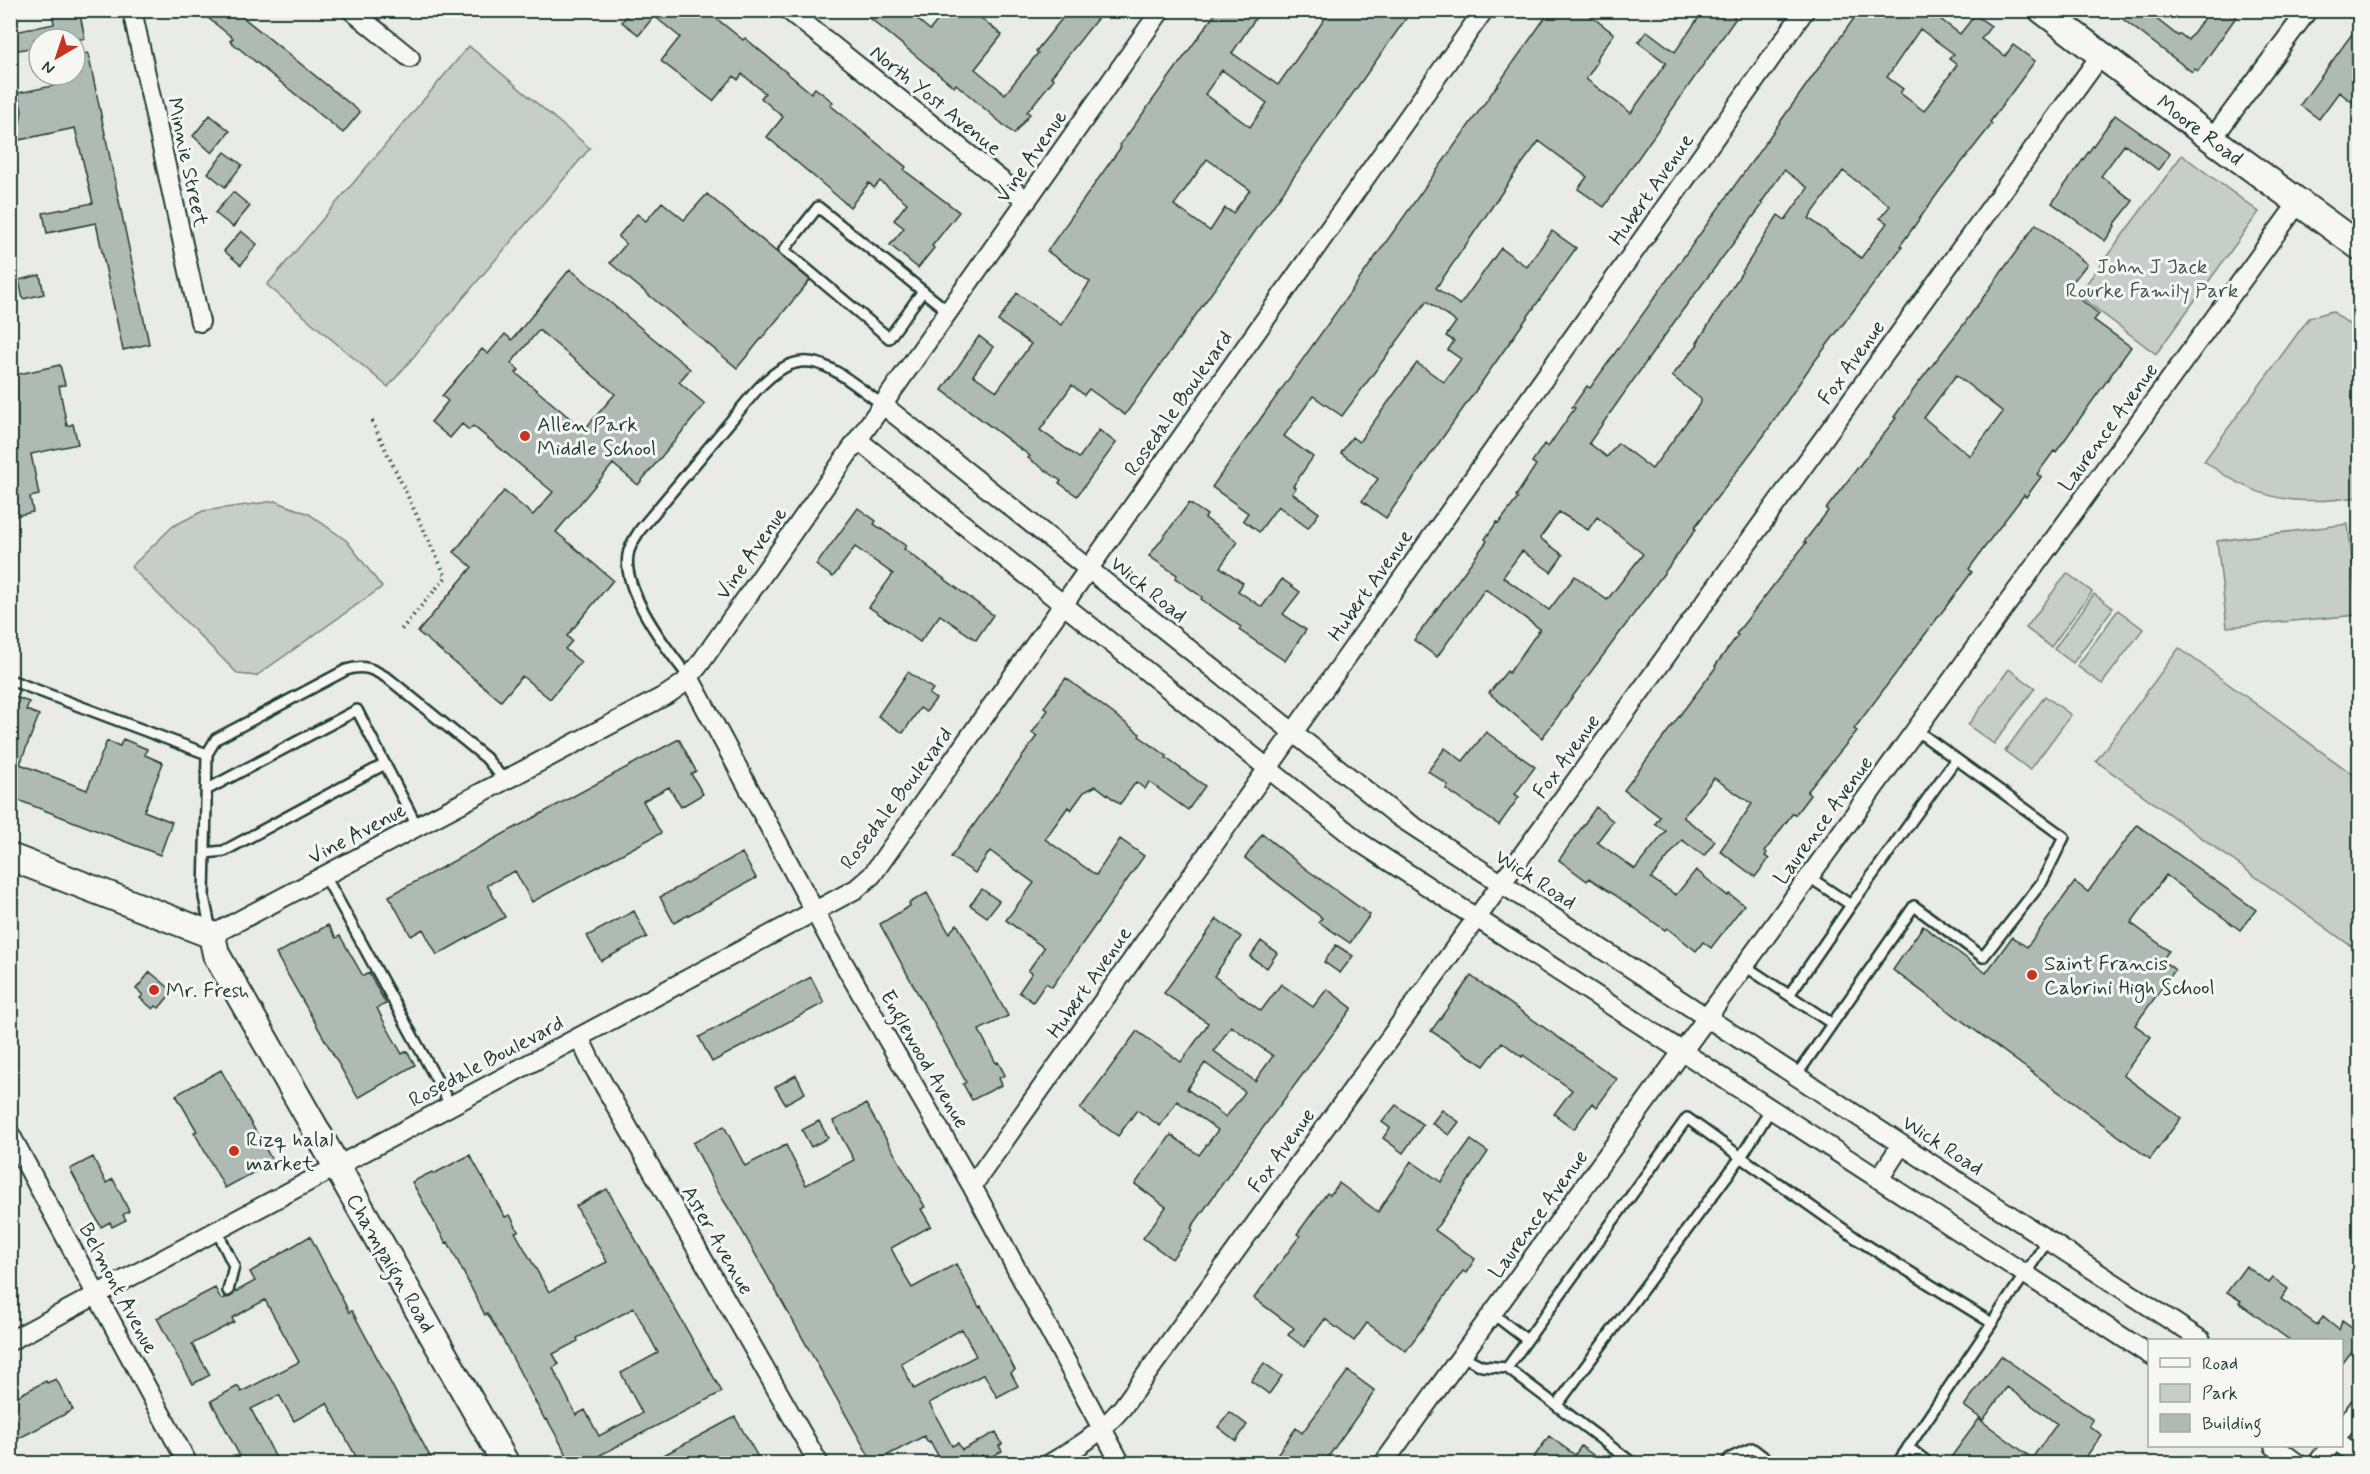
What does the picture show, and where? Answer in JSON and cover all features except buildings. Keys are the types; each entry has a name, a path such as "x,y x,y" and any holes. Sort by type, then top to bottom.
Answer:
{"street":[{"name":"Minnie Street","path":"132,10 200,322"},
{"path":"351,10 410,58"},
{"name":"North Yost Avenue","path":"788,10 1027,201"},
{"name":"Vine Avenue","path":"212,935 668,694 689,677 1161,10"},
{"name":"Rosedale Boulevard","path":"10,1341 856,889 872,875 1484,10"},
{"name":"Hubert Avenue","path":"972,1186 1805,10"},
{"name":"Moore Road","path":"2042,10 2212,139 2360,247"},
{"path":"2212,139 2308,10"},
{"name":"Fox Avenue","path":"1048,1464 1082,1446 1102,1430 1122,1408 2101,55"},
{"name":"Laurence Avenue","path":"1383,1464 2298,203"},
{"name":"Wick Road","path":"883,405 1398,816 2198,1339"},
{"path":"858,440 1361,843 2148,1354"},
{"name":"Englewood Avenue","path":"689,677 815,911 972,1186 1121,1464"},
{"path":"10,857 212,935"},
{"name":"Champaign Road","path":"212,935 216,954 506,1464"},
{"name":"Aster Avenue","path":"579,1037 592,1064 819,1464"},
{"name":"Belmont Avenue","path":"10,1134 188,1464"},
{"path":"1879,1179 1901,1144"},
{"path":"2343,1429 2360,1406"},
{"path":"2343,1445 2360,1458"},
{"path":"2275,1447 2298,1464"},
{"path":"2317,1464 2329,1447"}],"lane":[{"path":"923,291 889,338 784,250 818,207 923,291 949,312"},
{"path":"689,677 668,651 637,599 631,584 628,555 640,530 754,393 769,376 782,366 800,360 818,363 842,376 883,405"},
{"path":"212,935 204,897 207,754 216,739 346,670 358,666 372,669 389,679 486,758 505,781"},
{"path":"10,680 207,754"},
{"path":"206,790 357,710 417,826"},
{"path":"1796,1076 1914,906 1983,957 2042,882 2064,837 1916,730"},
{"path":"1789,995 1956,759"},
{"path":"205,853 224,851 385,764"},
{"path":"325,876 451,1106"},
{"path":"1809,877 1851,905"},
{"path":"1745,966 1831,1023"},
{"path":"1557,1406 1741,1156 1771,1109"},
{"path":"1508,1368 1687,1118 1860,1241 1992,1323"},
{"path":"216,1229 234,1266 228,1291"},
{"path":"1897,1464 2048,1240"},
{"path":"1493,1314 1527,1340"},
{"path":"1462,1356 1482,1366 1508,1368 1634,1464"},
{"path":"1726,1464 1730,1458 1752,1448 1773,1464"},
{"path":"1908,1448 1930,1464"}],"path":[{"path":"372,421 446,577 400,631"}],"green space":[{"path":"469,46 590,148 388,387 267,285"},
{"name":"John J Jack Rourke Family Park","path":"2182,155 2259,212 2156,354 2078,295"},
{"path":"2332,311 2359,332 2359,497 2315,501 2277,497 2242,485 2204,461 2309,318"},
{"path":"275,501 309,514 347,541 382,587 256,676 238,674 131,567 173,526 203,511"},
{"path":"2348,524 2358,615 2227,627 2217,541"},
{"path":"2067,573 2092,592 2051,647 2026,628"},
{"path":"2094,594 2113,608 2073,663 2054,649"},
{"path":"2118,610 2143,629 2102,684 2077,666"},
{"path":"2179,648 2359,779 2360,935 2351,946 2096,761"},
{"path":"2009,669 2035,688 1994,744 1968,725"},
{"path":"2045,696 2071,715 2030,770 2005,751"}],"place":[{"name":"Allen Park Middle School","path":"525,436"},
{"name":"Saint Francis Cabrini High School","path":"2032,975"},
{"name":"Mr. Fresh","path":"154,990"},
{"name":"Rizq halal market","path":"234,1151"}]}
